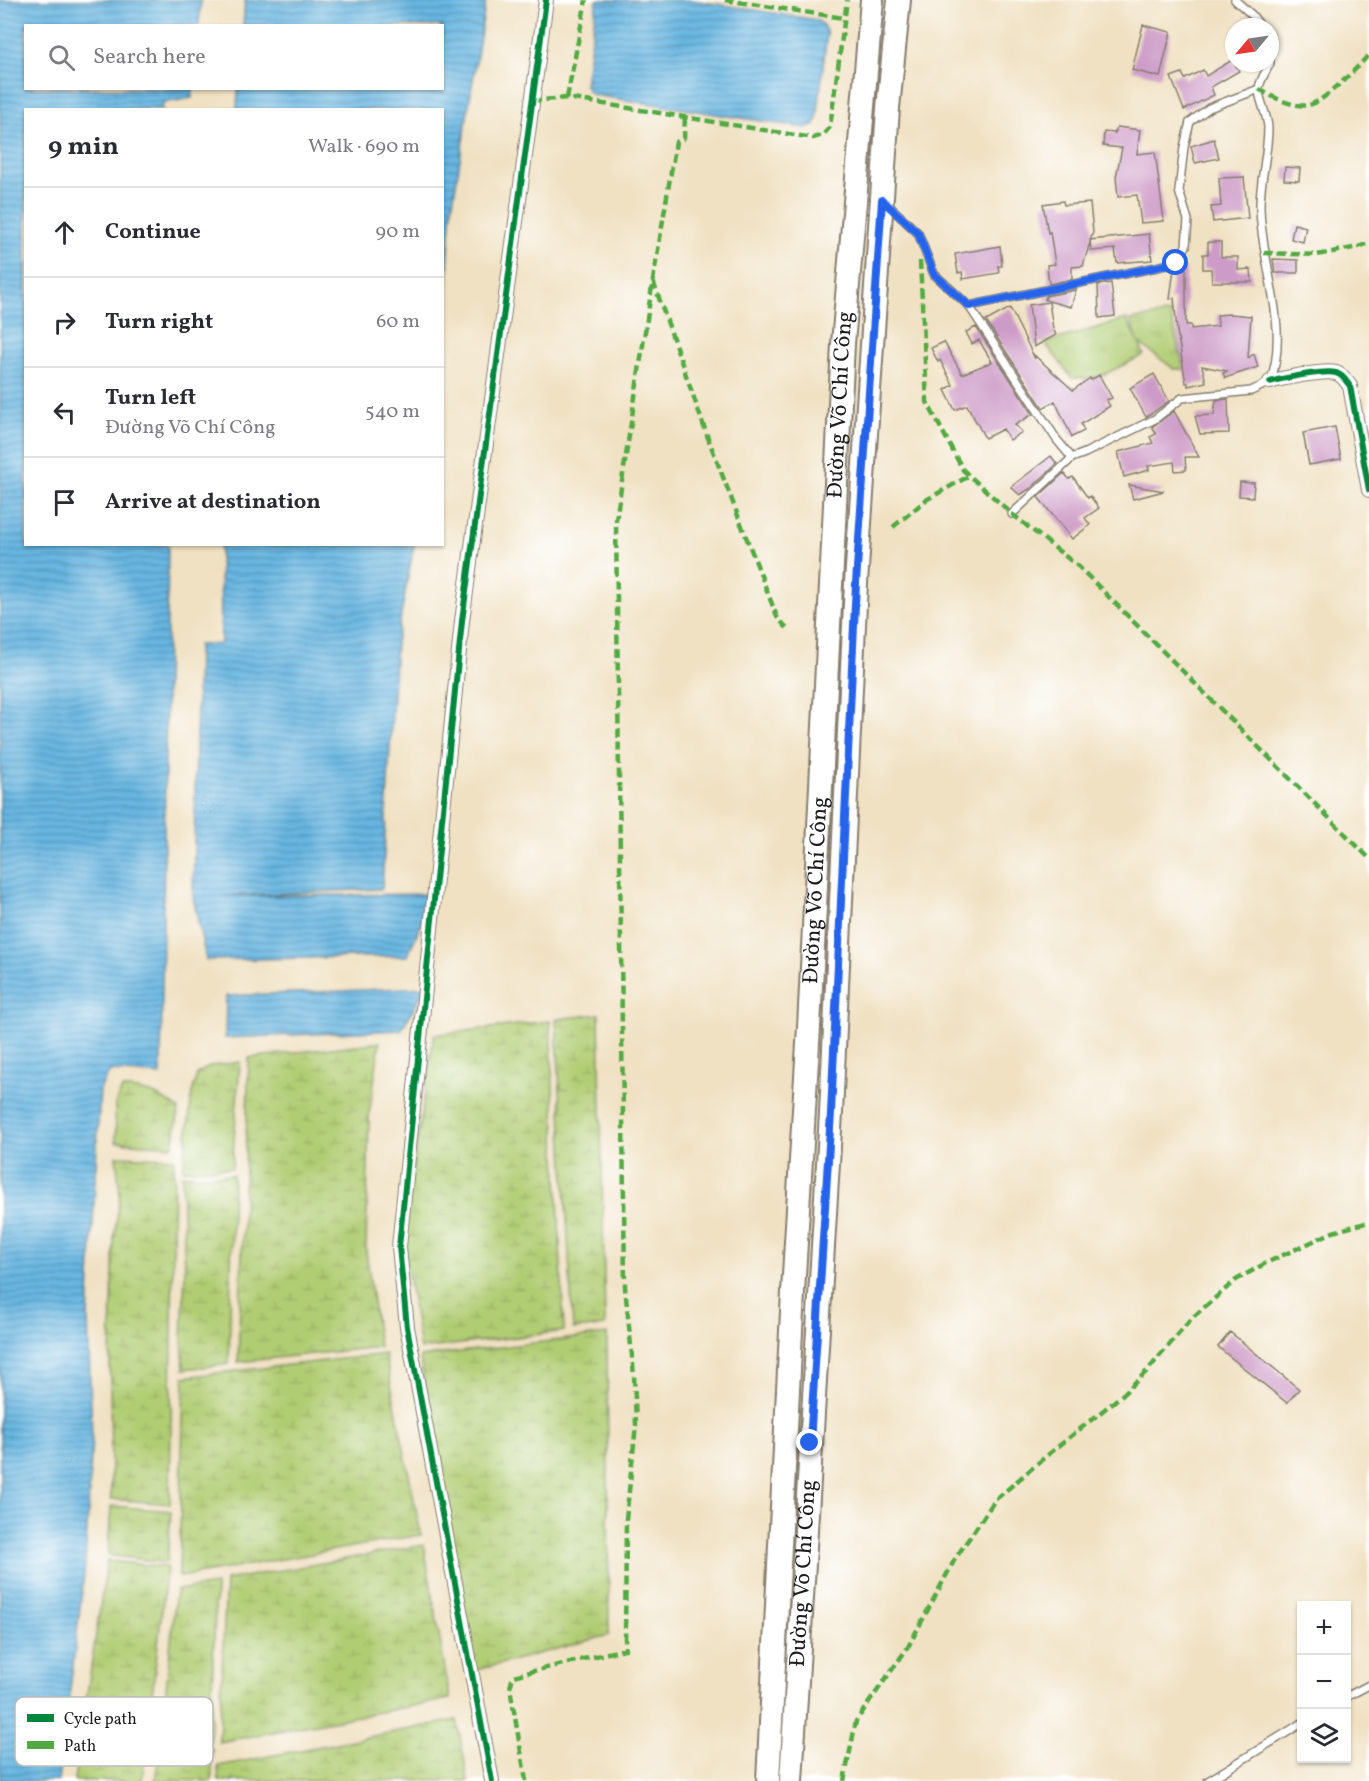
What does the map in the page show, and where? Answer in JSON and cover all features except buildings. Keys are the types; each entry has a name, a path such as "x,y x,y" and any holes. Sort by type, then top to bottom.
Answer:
{"main road":[{"name":"Đường Võ Chí Công","path":"768,1781 793,1292 809,1039 843,344 872,0"},
{"name":"Đường Võ Chí Công","path":"791,1781 831,1113 856,583 882,200 899,0"}],"street":[{"path":"492,1781 406,1327 399,1246 462,621 546,0"},
{"path":"1270,382 1284,377 1335,373 1344,377 1350,386 1369,489"}],"lane":[{"path":"1235,0 1254,18"},
{"path":"1012,514 1072,458 1155,419 1182,398 1251,391 1270,382 1274,371 1277,335 1274,304 1264,253 1260,207 1268,128 1259,89 1266,72"},
{"path":"969,306 1176,263 1186,246 1188,220 1179,190 1184,147 1190,122 1209,108 1259,89"},
{"path":"882,200 918,233 934,274 969,306 1057,440 1072,458"},
{"path":"1351,1695 1369,1685"},
{"path":"1208,1781 1297,1726"}],"green space":[{"path":"1170,313 1184,369 1174,369 1139,343 1144,355 1097,378 1072,378 1045,343 1127,319 1137,341 1131,320"},
{"path":"599,1014 605,1326 573,1329 556,1019"},
{"path":"550,1021 564,1331 420,1349 402,1238 434,1035"},
{"path":"380,1042 369,1115 366,1251 379,1347 238,1362 249,1058"},
{"path":"240,1062 232,1168 183,1169 192,1094 197,1074 211,1066"},
{"path":"122,1089 139,1090 152,1094 179,1109 173,1146 116,1142 115,1104"},
{"path":"116,1156 174,1158 170,1504 111,1499 110,1357 114,1240 120,1193"},
{"path":"182,1175 233,1175 229,1364 184,1369 182,1338 185,1275"},
{"path":"607,1334 609,1635 470,1672 420,1357"},
{"path":"385,1354 421,1535 179,1577 184,1377"},
{"path":"111,1506 171,1511 167,1563 108,1555"},
{"path":"424,1545 450,1699 219,1742 226,1580"},
{"path":"107,1561 167,1567 152,1697 87,1697"},
{"path":"216,1585 212,1697 165,1697 176,1590"},
{"path":"457,1720 468,1781 219,1781 218,1766"},
{"path":"76,1766 144,1766 142,1781 74,1781"},
{"path":"158,1766 212,1766 212,1781 155,1781"}],"water":[{"path":"0,0 201,0 199,24 24,24 24,90 193,90 192,98 163,103 162,108 24,108 24,546 168,546 161,1075 110,1071 100,1089 88,1318 92,1438 85,1566 69,1697 15,1697 15,1766 61,1766 59,1781 0,1781"},
{"path":"245,0 486,0 452,209 444,320 444,108 237,108 238,90 444,90 444,24 243,24"},
{"path":"597,0 692,0 817,20 827,33 817,120 814,126 806,128 593,95 585,85"},
{"path":"220,546 414,546 396,642 382,889 223,896 435,894 407,956 206,960 193,897 198,645 221,644"},
{"path":"426,987 401,1030 225,1038 226,996"}],"marked path":[{"path":"567,98 586,0"},
{"path":"725,0 844,18"},
{"path":"532,101 567,98 813,138 823,135 830,127 847,0"},
{"path":"1259,89 1292,104 1312,104 1334,89 1369,54"},
{"path":"526,1781 510,1688 513,1676 625,1649 626,1519 636,1425 634,1375 625,1287 616,520 676,142 684,138 685,116"},
{"path":"1264,253 1317,255 1369,243"},
{"path":"920,261 927,402 963,470 1012,514 1079,567 1369,858"},
{"path":"653,281 708,438 777,617 787,628"},
{"path":"893,527 926,500 969,476"},
{"path":"844,1781 856,1721 908,1647 955,1559 995,1500 1121,1396 1147,1371 1193,1317 1236,1280 1266,1263 1333,1232 1369,1222"}],"cycle path":[{"path":"492,1781 407,1327 399,1247 462,621 546,0"},
{"path":"1270,382 1330,372 1344,378 1350,386 1369,490"}],"route":[{"path":"810,1443 831,1113 856,583 882,200 918,233 934,274 969,306 1176,263"}]}
